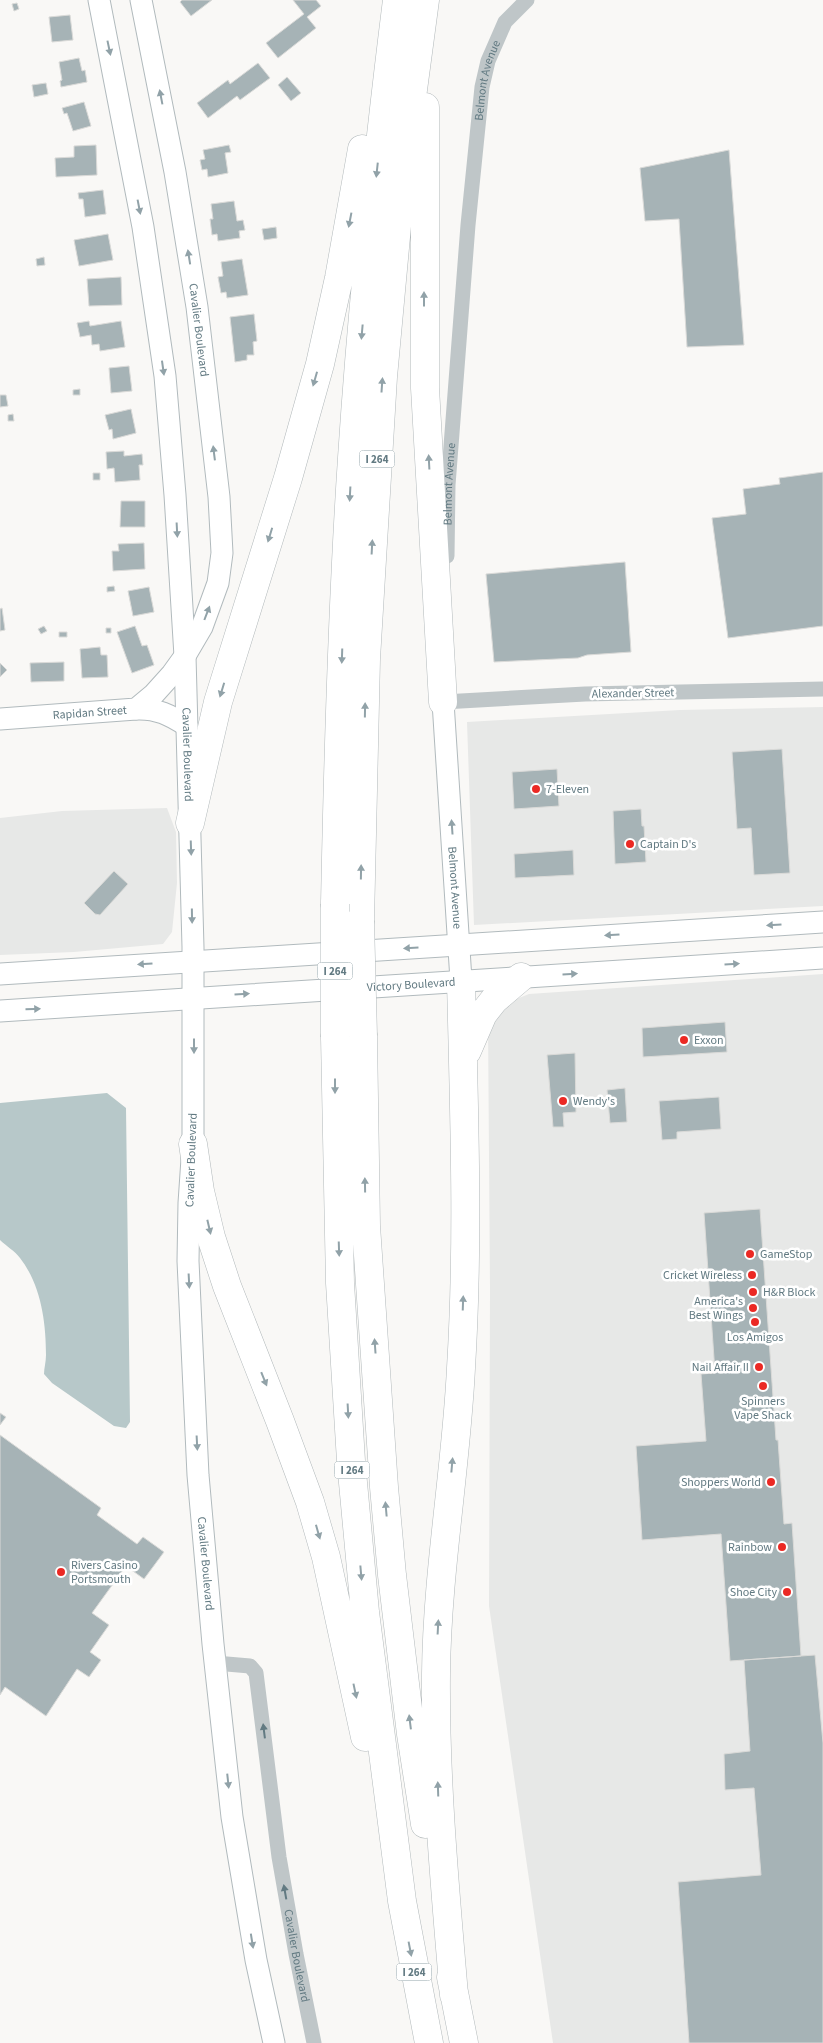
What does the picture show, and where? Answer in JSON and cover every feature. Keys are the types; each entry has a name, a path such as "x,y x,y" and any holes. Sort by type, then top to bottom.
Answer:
{"highway":[{"path":"190,823 218,702 288,478 320,364 346,244 380,41 389,0"},
{"name":"I 264","path":"397,0 374,197 352,459 340,712 335,904 335,1037 340,1283 351,1461 365,1612 402,1901 428,2043"},
{"path":"424,12 426,98 425,388 443,702"},
{"name":"I 264","path":"424,12 402,172 383,377 366,659 360,921 366,1226 390,1556 411,1734 432,1876 464,2043"},
{"path":"463,1059 483,1014 494,1000 521,977"},
{"path":"454,1995 439,1809 436,1672 440,1599 462,1369 466,1158 461,980"},
{"path":"193,1144 200,1191 211,1237 224,1278 287,1439 310,1502 326,1557 402,1901"}],"main road":[{"name":"Cavalier Boulevard","path":"99,0 143,227 164,376 175,495 185,656 187,783 190,823 193,960 193,1144 188,1261 198,1475 215,1663 232,1817 256,1960 274,2043"},
{"name":"Cavalier Boulevard","path":"141,0 176,172 192,278 219,497 222,553 218,583 202,627 185,656"},
{"name":"Rapidan Street","path":"0,718 136,709 154,694 185,656"},
{"name":"Belmont Avenue","path":"443,702 461,980"},
{"path":"136,709 150,709 165,713 187,726"},
{"path":"0,974 193,960 823,922"},
{"name":"Victory Boulevard","path":"0,1011 823,958"}],"street":[{"name":"Belmont Avenue","path":"443,702 447,608 448,485 468,225 482,87 488,61 505,22 527,0"},
{"name":"Alexander Street","path":"443,702 585,694 823,688"},
{"name":"Cavalier Boulevard","path":"215,1663 250,1666 256,1673 279,1857 314,2043"}],"shaded area":[{"path":"823,707 823,906 474,925 467,722 680,710"},
{"path":"167,808 176,832 177,883 172,932 163,944 74,952 0,955 0,818 62,811"},
{"path":"823,974 823,2043 553,2043 489,1606 490,1289 488,1022 502,1005 529,994"},
{"path":"107,1093 126,1108 130,1422 126,1428 114,1426 52,1383 44,1374 46,1355 45,1330 41,1304 33,1280 20,1258 0,1240 0,1103"}],"building":[{"path":"182,0 212,0 191,16 180,2"},
{"path":"293,0 316,0 321,6 307,17 316,28 278,58 266,43 304,14"},
{"path":"17,3 19,9 14,11 12,4"},
{"path":"70,15 73,40 52,42 49,17"},
{"path":"79,58 82,71 85,70 87,82 61,87 60,81 62,80 59,62"},
{"path":"258,63 270,78 240,100 237,96 208,118 197,103 228,80 230,84"},
{"path":"287,77 301,93 291,101 278,85"},
{"path":"46,83 48,94 34,97 32,85"},
{"path":"84,102 91,126 73,131 67,113 64,114 62,108"},
{"path":"96,145 97,175 56,177 55,158 74,157 74,146"},
{"path":"229,145 231,152 225,153 228,173 208,177 207,169 202,170 200,160 205,159 203,150"},
{"path":"729,150 744,345 687,347 679,219 645,221 640,168"},
{"path":"103,190 106,214 85,217 83,199 79,199 78,193"},
{"path":"234,201 237,221 243,220 245,230 239,231 240,238 218,241 217,234 212,235 210,219 213,219 211,204"},
{"path":"276,227 277,238 264,240 262,229"},
{"path":"108,234 113,260 79,266 74,240"},
{"path":"44,257 45,265 37,266 36,259"},
{"path":"242,259 248,295 227,298 226,292 221,293 218,277 223,276 221,262"},
{"path":"121,277 122,305 89,306 87,279"},
{"path":"254,314 257,341 253,342 254,355 247,355 247,360 235,362 230,317"},
{"path":"89,321 90,326 121,321 125,347 100,351 99,344 92,345 91,335 80,337 77,323"},
{"path":"129,366 132,391 111,393 109,368"},
{"path":"80,389 80,395 73,395 73,390"},
{"path":"0,395 6,395 8,406 0,407"},
{"path":"131,409 136,433 113,439 112,429 109,430 105,415"},
{"path":"13,414 14,421 8,421 8,415"},
{"path":"124,451 124,456 142,454 143,465 139,465 140,480 115,482 114,468 107,469 106,452"},
{"path":"823,472 823,626 728,638 712,518 746,514 743,489 780,484 779,478"},
{"path":"93,473 100,473 100,480 93,480"},
{"path":"121,501 145,501 145,527 120,527"},
{"path":"144,543 145,569 113,571 112,551 119,551 118,544"},
{"path":"625,562 631,652 587,655 578,658 494,662 486,574"},
{"path":"114,586 115,591 107,592 107,587"},
{"path":"149,587 154,612 133,616 128,591"},
{"path":"2,608 5,630 0,631 0,609"},
{"path":"44,626 47,631 41,634 38,629"},
{"path":"135,626 142,646 147,645 154,665 132,673 117,632"},
{"path":"106,628 111,628 111,633 106,633"},
{"path":"59,632 67,632 67,637 59,637"},
{"path":"100,647 101,655 107,655 108,677 82,678 80,649"},
{"path":"64,662 64,681 31,682 30,663"},
{"path":"0,663 7,670 0,677"},
{"path":"782,749 790,873 754,875 751,828 737,829 732,752"},
{"name":"7-Eleven","path":"557,769 559,806 514,809 512,772"},
{"name":"Captain D's","path":"641,809 646,862 615,864 613,811"},
{"path":"573,850 574,875 515,878 514,854"},
{"path":"114,871 128,884 100,915 95,914 84,903"},
{"name":"Exxon","path":"725,1022 727,1052 643,1057 642,1028"},
{"name":"Wendy's","path":"575,1053 576,1112 563,1113 564,1127 553,1127 547,1055"},
{"path":"625,1088 627,1122 610,1123 607,1090"},
{"path":"719,1097 721,1129 677,1132 677,1139 662,1140 659,1101"},
{"path":"760,1209 776,1440 778,1440 784,1524 792,1523 801,1656 730,1661 721,1534 642,1540 636,1446 706,1441 701,1374 715,1373 704,1213"},
{"path":"0,1413 6,1417 0,1425"},
{"name":"Rivers Casino Portsmouth","path":"0,1435 101,1508 97,1515 137,1544 143,1537 164,1552 144,1579 126,1566 92,1613 109,1625 90,1652 101,1660 89,1677 77,1669 46,1716 5,1687 0,1695"},
{"path":"815,1655 823,1743 823,2043 689,2043 678,1882 761,1875 754,1788 725,1790 724,1754 750,1751 744,1660"}],"place":[{"name":"7-Eleven","path":"536,789"},
{"name":"Captain D's","path":"630,844"},
{"name":"Exxon","path":"684,1040"},
{"name":"Wendy's","path":"563,1101"},
{"name":"GameStop","path":"750,1254"},
{"name":"Cricket Wireless","path":"752,1275"},
{"name":"H&R Block","path":"753,1292"},
{"name":"America's Best Wings","path":"753,1308"},
{"name":"Los Amigos","path":"755,1322"},
{"name":"Nail Affair II","path":"759,1367"},
{"name":"Spinners Vape Shack","path":"763,1386"},
{"name":"Shoppers World","path":"771,1482"},
{"name":"Rainbow","path":"782,1547"},
{"name":"Rivers Casino Portsmouth","path":"61,1572"},
{"name":"Shoe City","path":"787,1592"}]}
